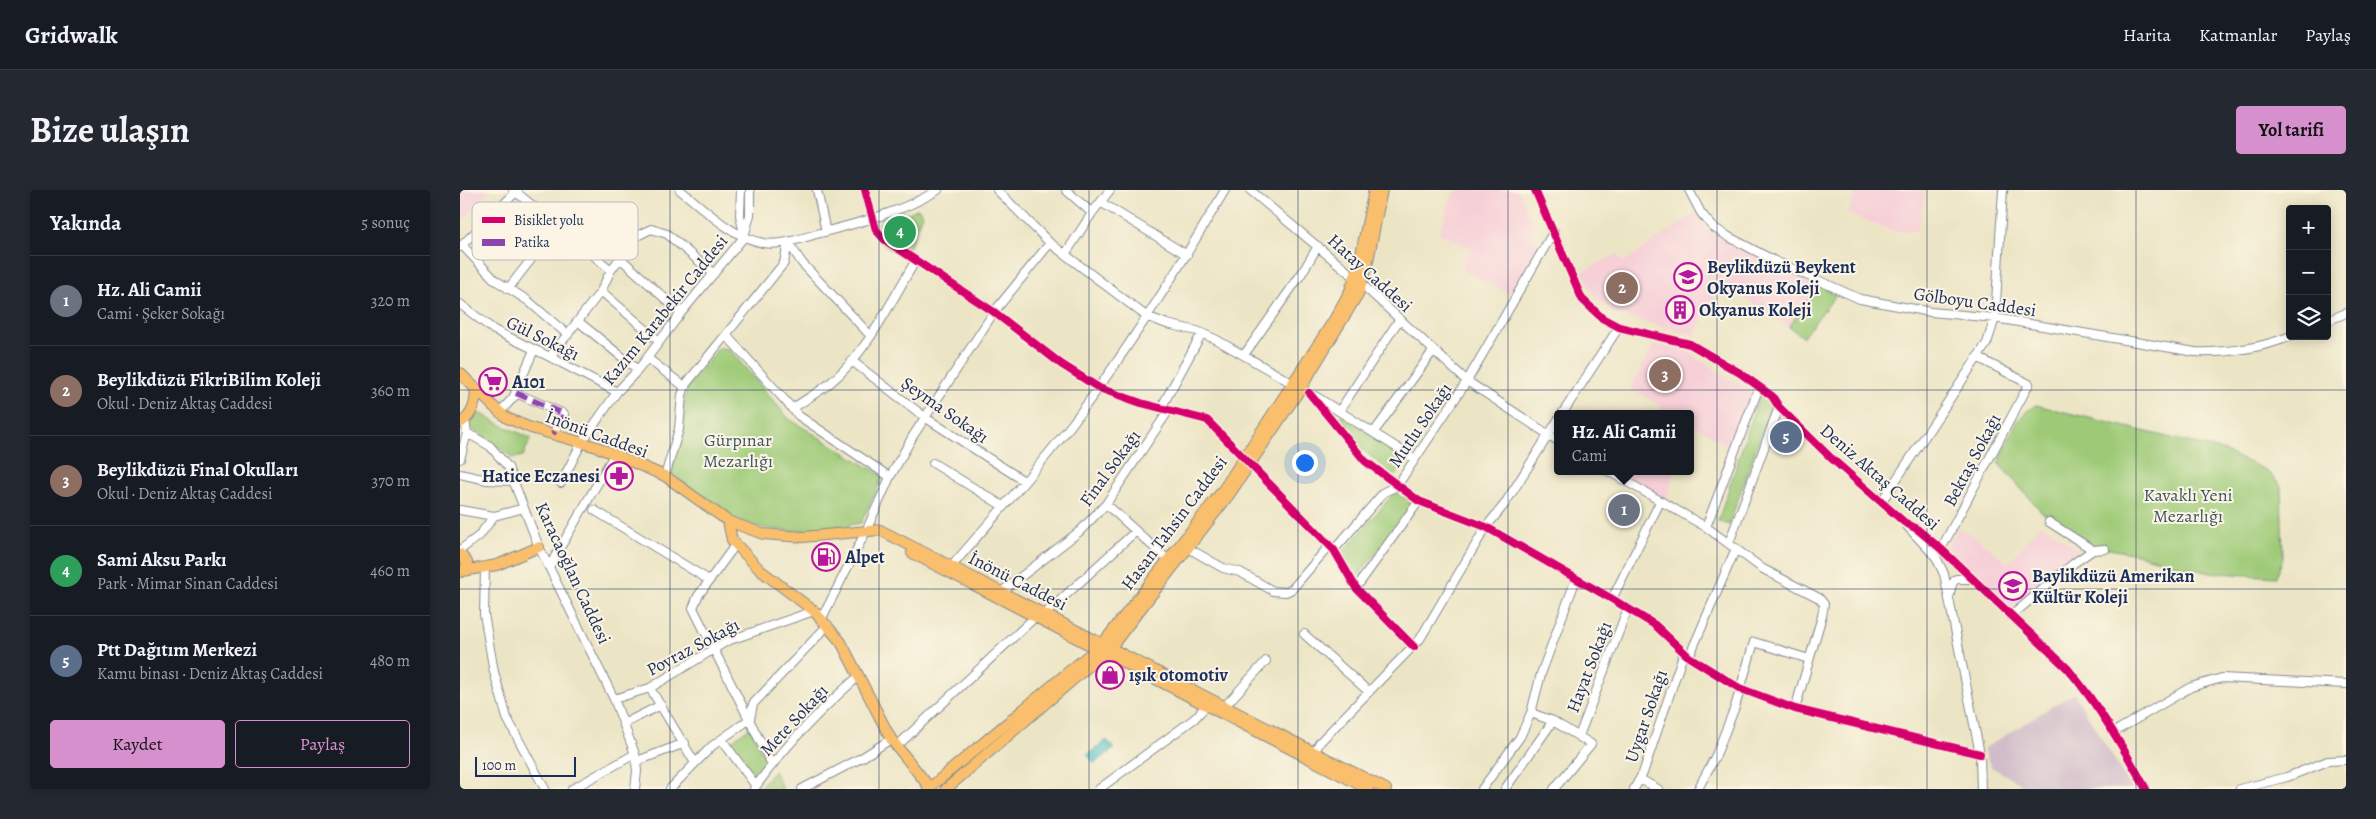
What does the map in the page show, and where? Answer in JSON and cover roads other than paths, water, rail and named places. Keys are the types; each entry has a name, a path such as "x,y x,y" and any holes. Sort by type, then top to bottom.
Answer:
{"main road":[{"name":"Hasan Tahsin Caddesi","path":"946,789 1104,648 1188,548 1248,460 1301,388 1342,324 1358,294 1358,280 1374,190"},
{"name":"Hasan Tahsin Caddesi","path":"1358,280 1367,266 1382,190"},
{"name":"İnönü Caddesi","path":"460,373 497,410 531,428 582,442 665,476 728,522 763,534 802,537 880,530 952,566 1000,593 1045,614 1104,648"},
{"path":"465,418 476,396 474,387"},
{"path":"465,418 477,409 497,410"},
{"name":"Hasan Tahsin Caddesi","path":"931,789 1104,648 1168,559 1248,460"},
{"path":"728,522 732,540 760,570 821,618 841,642 894,742 931,789"},
{"name":"İnönü Caddesi","path":"868,531 1034,618 1104,648 1225,706 1312,755 1386,789"},
{"path":"461,571 497,565 538,547"},
{"path":"463,556 485,568"},
{"path":"461,571 467,567 463,556"},
{"path":"1104,648 1206,706 1312,755 1368,789"}],"street":[{"path":"680,190 718,222 744,237 764,244 788,242 873,220 892,213 938,190"},
{"name":"Kazım Karabekir Caddesi","path":"561,484 582,442 617,392 638,370 681,313 744,237 740,215 741,190"},
{"path":"744,237 750,215 750,190"},
{"path":"817,190 826,232"},
{"path":"866,190 876,230 885,240 994,312 1061,364 1099,388 1207,420 1332,547 1356,588 1414,646"},
{"path":"997,190 1050,244 1066,253 1099,282 1146,316 1202,333 1244,355 1340,410 1415,459"},
{"path":"1066,190 1092,213"},
{"path":"1066,253 1092,213 1102,203 1110,190"},
{"path":"952,566 1099,388 1187,255 1225,190"},
{"name":"Hatay Caddesi","path":"1250,190 1358,280 1399,320 1467,380 1554,439"},
{"name":"Deniz Aktaş Caddesi","path":"1535,190 1582,299 1602,318 1619,327 1690,344 1772,396 1779,407 1831,458 1904,522 1917,529 1941,549 2073,675 2114,732 2146,789"},
{"name":"Gölboyu Caddesi","path":"1689,190 1701,213 1713,227 1728,237 1860,299 1931,312 1995,318 2195,352 2226,352 2254,348 2286,338"},
{"path":"1882,501 1987,343 1995,318 2003,190"},
{"path":"505,202 516,191 529,202"},
{"path":"1102,203 1187,255"},
{"path":"638,236 651,229 667,234 714,274"},
{"name":"Mutlu Sokağı","path":"1397,486 1467,380 1554,231"},
{"path":"472,235 461,246 472,257"},
{"path":"665,476 679,429 684,387 784,263 788,242"},
{"path":"788,242 802,263 870,335"},
{"path":"670,789 712,746 750,719 752,704 821,618 868,531 890,477 913,436 994,312 1050,244"},
{"path":"1244,355 1302,273 1318,246"},
{"path":"475,260 495,280 527,300 568,335"},
{"path":"508,289 531,260"},
{"path":"599,260 611,270"},
{"path":"550,356 579,322 601,291 611,270 618,260"},
{"path":"622,260 681,313"},
{"path":"792,409 831,382 852,361 916,260"},
{"path":"601,291 660,341"},
{"name":"Gül Sokağı","path":"460,304 494,330 550,356 617,392"},
{"path":"2331,320 2346,313"},
{"path":"1340,410 1399,320"},
{"path":"579,322 638,370"},
{"path":"1565,410 1619,327"},
{"name":"Final Sokağı","path":"1000,593 1080,531 1106,504 1165,409 1202,333"},
{"path":"726,335 792,409 836,442 890,477"},
{"path":"497,410 516,393 534,350"},
{"path":"1374,432 1433,351"},
{"name":"Bektaş Sokağı","path":"1941,549 2029,384 1977,357"},
{"path":"647,358 684,387"},
{"name":"Şeyma Sokağı","path":"852,361 926,418 1024,481"},
{"path":"1706,527 1759,387"},
{"path":"1301,388 1365,461 1397,486 1419,501 1486,527 1628,608 1655,625 1687,654 1739,688 1795,709 1980,754"},
{"path":"516,393 564,414 553,434"},
{"path":"1729,543 1779,407"},
{"path":"460,458 467,433 465,418"},
{"path":"1312,755 1320,742 1414,646 1486,527 1504,505 1554,426"},
{"name":"Karacaoğlan Caddesi","path":"467,433 490,446 508,468 538,547 614,699 636,758 635,789"},
{"path":"549,567 614,455"},
{"path":"933,464 1003,506"},
{"path":"460,474 487,480 512,481"},
{"path":"1615,475 1706,527 1763,569 1819,598 1824,604 1795,709"},
{"path":"1188,548 1223,568 1236,570 1273,591 1279,592 1292,589 1384,492 1397,486"},
{"path":"1356,588 1419,501"},
{"path":"1612,599 1660,502"},
{"path":"1106,504 1168,559"},
{"path":"460,510 494,516 524,508"},
{"path":"594,510 709,580"},
{"path":"460,550 479,536 494,516"},
{"path":"1904,522 1936,557 1944,574 1980,754 1981,787"},
{"path":"2049,522 2093,550"},
{"path":"1045,614 1136,531"},
{"path":"736,544 698,596 693,608 712,650 750,719 772,765"},
{"name":"Uygar Sokağı","path":"1634,789 1640,779 1687,654 1736,548"},
{"path":"2011,616 2074,563 2093,550 2106,549"},
{"path":"485,568 484,614 494,672 506,718 545,789"},
{"path":"1951,606 1950,596 1953,581 1960,578 1972,579"},
{"path":"1482,789 1520,737 1576,579"},
{"name":"Hayat Sokağı","path":"1580,736 1628,608"},
{"name":"Poyraz Sokağı","path":"614,699 650,688 727,641 821,618"},
{"path":"802,789 894,742 1034,618"},
{"path":"1304,634 1370,692"},
{"path":"1698,789 1716,755 1735,707 1754,642 1809,659"},
{"path":"1225,706 1266,661"},
{"name":"Mete Sokağı","path":"755,787 772,765 838,694 859,676"},
{"path":"2114,732 2191,688 2222,678 2346,684"},
{"path":"650,688 696,763"},
{"path":"623,724 661,706"},
{"path":"1099,789 1194,719 1206,706"},
{"path":"1530,713 1553,721 1591,744 1554,789"},
{"path":"1505,789 1553,721"},
{"path":"722,740 755,787"},
{"path":"572,789 636,758 685,743"},
{"path":"2240,789 2287,777 2328,761 2346,760"},
{"path":"1640,779 1658,789"}],"water":[{"path":"1107,740 1114,749 1094,763 1087,755"}],"place":[{"name":"Sami Aksu Parkı","path":"900,232"},
{"name":"Beylikdüzü Beykent Okyanus Koleji","path":"1688,277"},
{"name":"Beylikdüzü FikriBilim Koleji","path":"1622,288"},
{"name":"Okyanus Koleji","path":"1680,310"},
{"name":"Beylikdüzü Final Okulları","path":"1665,375"},
{"name":"A101","path":"493,382"},
{"name":"Ptt Dağıtım Merkezi","path":"1786,437"},
{"name":"Hatice Eczanesi","path":"619,476"},
{"name":"Hz. Ali Camii","path":"1624,510"},
{"name":"Alpet","path":"826,557"},
{"name":"Baylikdüzü Amerikan Kültür Koleji","path":"2013,586"},
{"name":"ışık otomotiv","path":"1110,675"}],"park label":[{"name":"Gürpınar Mezarlığı","path":"738,450"},
{"name":"Kavaklı Yeni Mezarlığı","path":"2188,505"}]}
